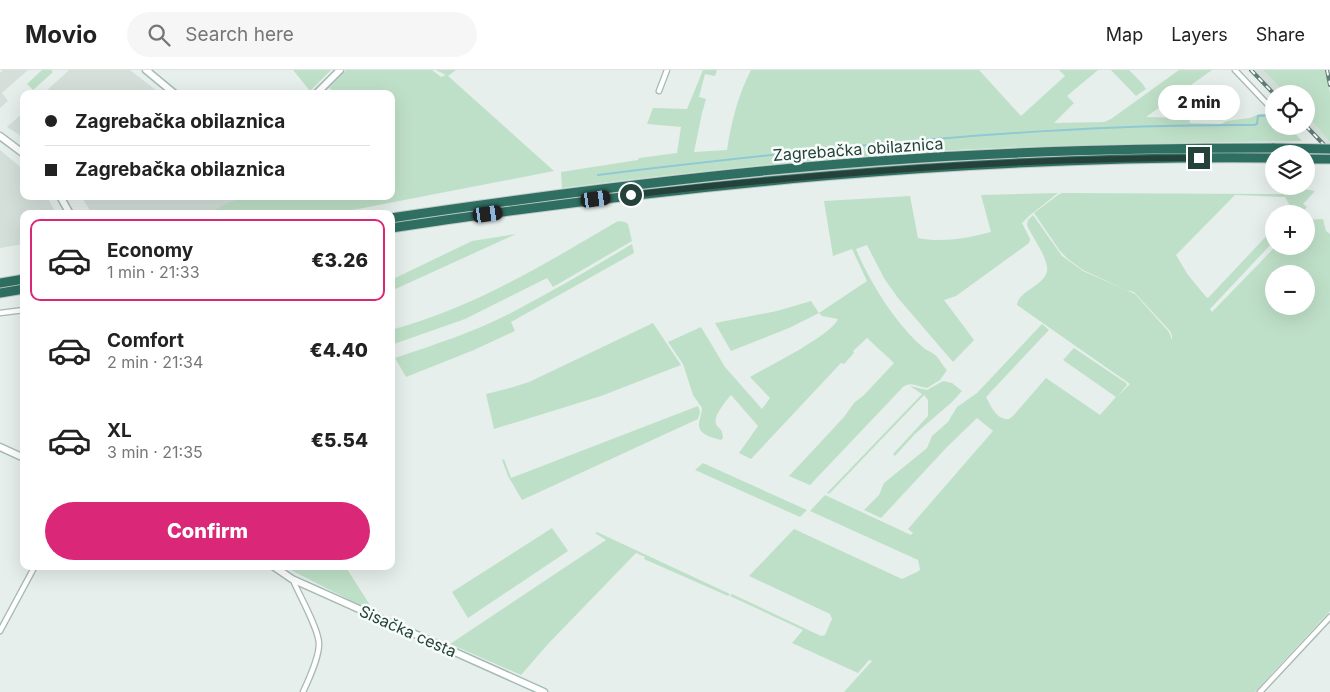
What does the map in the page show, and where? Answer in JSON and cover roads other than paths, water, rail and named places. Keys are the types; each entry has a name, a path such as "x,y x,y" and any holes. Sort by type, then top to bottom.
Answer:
{"highway":[{"name":"Zagrebačka obilaznica","path":"395,217 613,187 718,175 878,161 1085,151 1330,149"},
{"name":"Zagrebačka obilaznica","path":"395,227 614,196 870,171 1102,159 1265,158"},
{"path":"1315,159 1330,159"},
{"path":"0,283 20,280"},
{"path":"0,293 20,290"}],"main road":[{"path":"146,70 170,90"},
{"path":"320,90 340,70"},
{"path":"0,136 20,151"},
{"path":"0,447 20,456"},
{"name":"Sisačka cesta","path":"279,570 292,579 544,692"}],"street":[{"path":"659,91 666,70"},
{"path":"1236,70 1265,101"},
{"path":"0,313 20,310"},
{"path":"0,631 33,570"},
{"path":"292,579 314,626 319,643 318,652 304,692"},
{"path":"1260,692 1330,617"}],"waterway":[{"path":"598,175 684,164 934,139 1093,128 1254,125 1257,124 1258,116 1265,116"}],"railway":[{"path":"1251,70 1265,85"},
{"path":"1327,70 1330,85"},
{"path":"1315,135 1330,151"}]}
